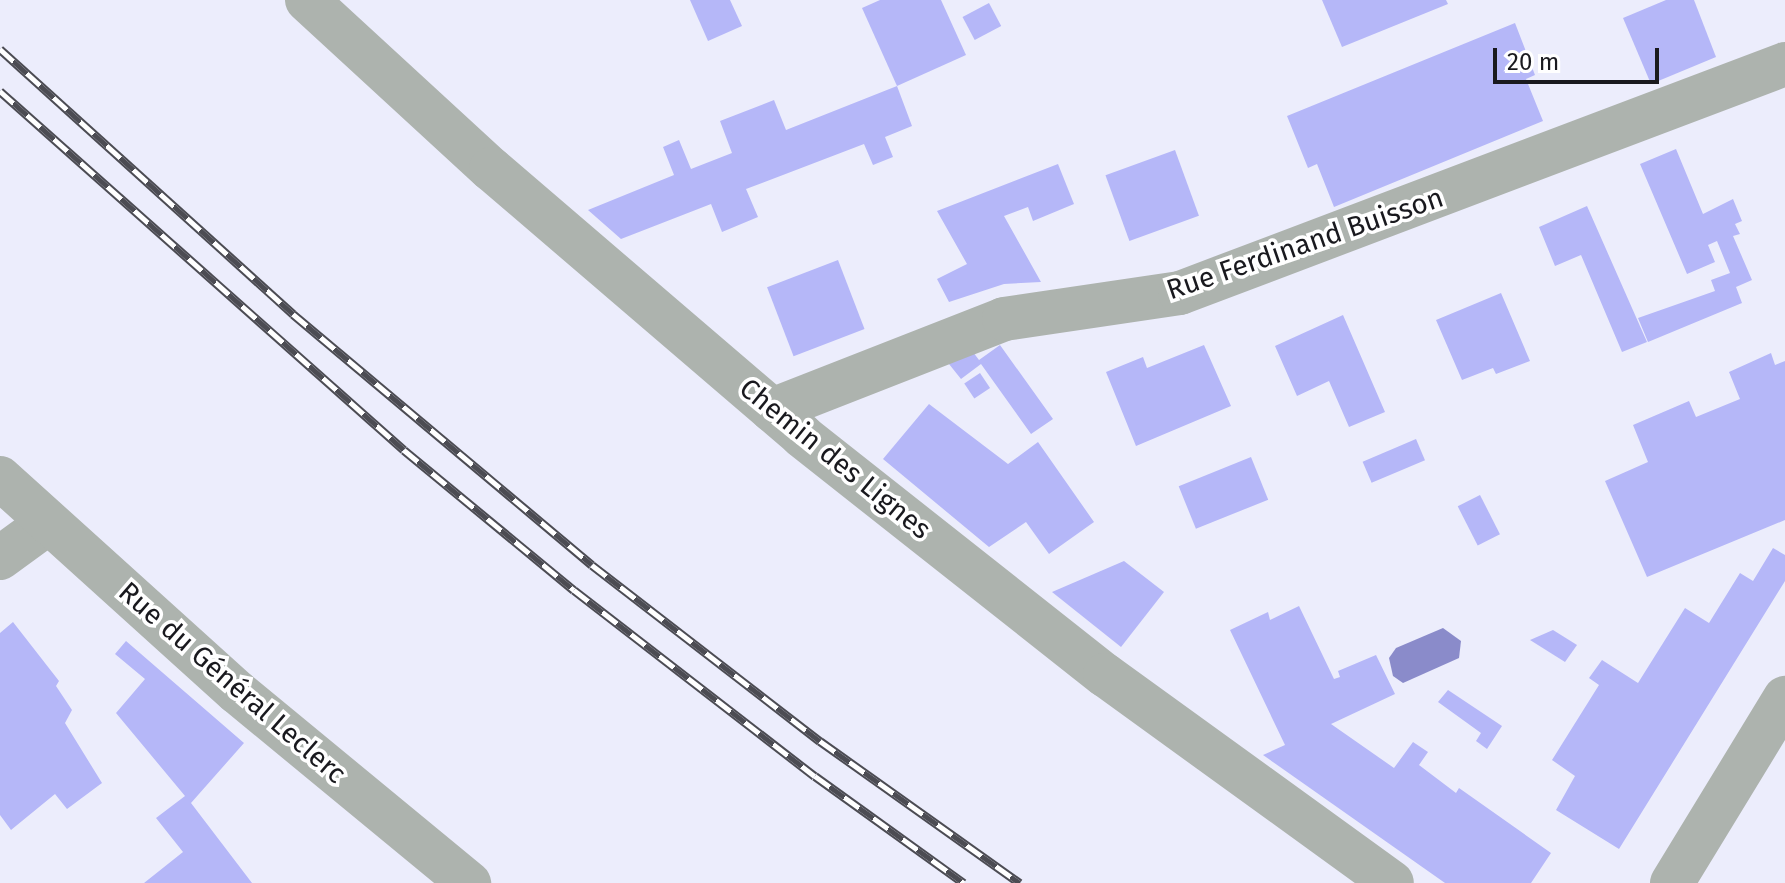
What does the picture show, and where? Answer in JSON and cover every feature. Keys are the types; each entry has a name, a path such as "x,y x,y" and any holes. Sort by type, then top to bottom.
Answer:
{"street":[{"name":"Chemin des Lignes","path":"307,0 491,169 772,410 1105,675 1392,883"},
{"name":"Rue Ferdinand Buisson","path":"772,410 1004,319 1180,293 1785,64"},
{"name":"Rue du Général Leclerc","path":"0,478 237,692 469,883"},
{"path":"0,558 48,523"},
{"path":"1672,883 1785,698"}],"water":[{"path":"1443,628 1461,641 1459,658 1403,683 1393,676 1389,658 1396,648"}],"building":[{"path":"690,0 730,0 742,26 708,41"},
{"path":"880,0 941,0 966,55 897,86 862,8"},
{"path":"1322,0 1446,0 1448,4 1342,47"},
{"path":"1666,0 1694,0 1716,57 1651,84 1623,18"},
{"path":"989,3 1001,26 975,40 963,17"},
{"path":"1515,23 1535,75 1526,79 1543,121 1334,207 1317,164 1308,168 1287,116"},
{"path":"897,86 912,126 885,137 893,157 873,165 864,144 746,189 758,217 722,232 711,204 621,239 588,210 674,175 663,147 679,140 691,169 732,153 720,121 774,100 786,130"},
{"path":"1676,149 1703,214 1733,199 1742,221 1735,224 1740,234 1733,236 1752,280 1736,287 1742,303 1648,342 1638,318 1715,291 1711,280 1730,273 1717,241 1708,245 1715,262 1687,274 1640,164"},
{"path":"1175,150 1199,216 1129,241 1105,175"},
{"path":"1058,164 1074,204 1033,221 1028,207 1004,216 1041,282 1004,284 949,302 937,279 967,264 937,211"},
{"path":"1587,206 1647,342 1622,352 1581,255 1555,266 1539,227"},
{"path":"838,260 865,329 794,356 767,287"},
{"path":"1501,293 1530,361 1496,374 1493,368 1462,380 1436,320"},
{"path":"1343,315 1385,412 1349,427 1329,381 1297,396 1275,346"},
{"path":"1000,345 1053,419 1031,434 981,364 961,379 945,359 970,348 979,360"},
{"path":"1204,345 1231,406 1136,446 1106,372 1143,357 1147,368"},
{"path":"1771,353 1775,365 1785,361 1785,520 1647,577 1605,481 1648,462 1633,425 1689,401 1696,417 1740,399 1729,372"},
{"path":"980,373 990,388 974,399 964,384"},
{"path":"929,404 1008,464 1038,442 1094,522 1049,554 1026,522 989,547 883,459"},
{"path":"1416,439 1425,460 1372,483 1363,462"},
{"path":"1251,457 1268,500 1196,529 1179,486"},
{"path":"1480,495 1500,534 1478,546 1458,506"},
{"path":"1773,548 1785,555 1785,581 1619,849 1556,810 1575,776 1552,760 1599,685 1589,678 1602,660 1638,683 1685,608 1709,623 1740,573 1753,581"},
{"path":"1124,561 1164,592 1121,647 1052,592"},
{"path":"1299,606 1334,679 1340,677 1338,671 1376,655 1395,694 1331,724 1394,768 1413,742 1428,752 1419,765 1456,793 1459,788 1551,853 1531,883 1445,883 1263,755 1285,745 1230,630 1268,612 1270,620"},
{"path":"13,622 59,681 56,686 72,710 65,723 102,783 67,809 55,794 11,830 0,815 0,633"},
{"path":"1553,630 1577,645 1565,662 1530,640"},
{"path":"126,641 244,743 191,803 252,883 144,883 183,852 156,818 185,796 116,713 145,679 115,654"},
{"path":"1448,690 1502,726 1487,749 1476,741 1481,733 1438,702"}],"railway":[{"path":"0,49 293,314 592,565 820,741 1020,883"},
{"path":"0,91 404,450 574,590 815,776 964,883"}]}
